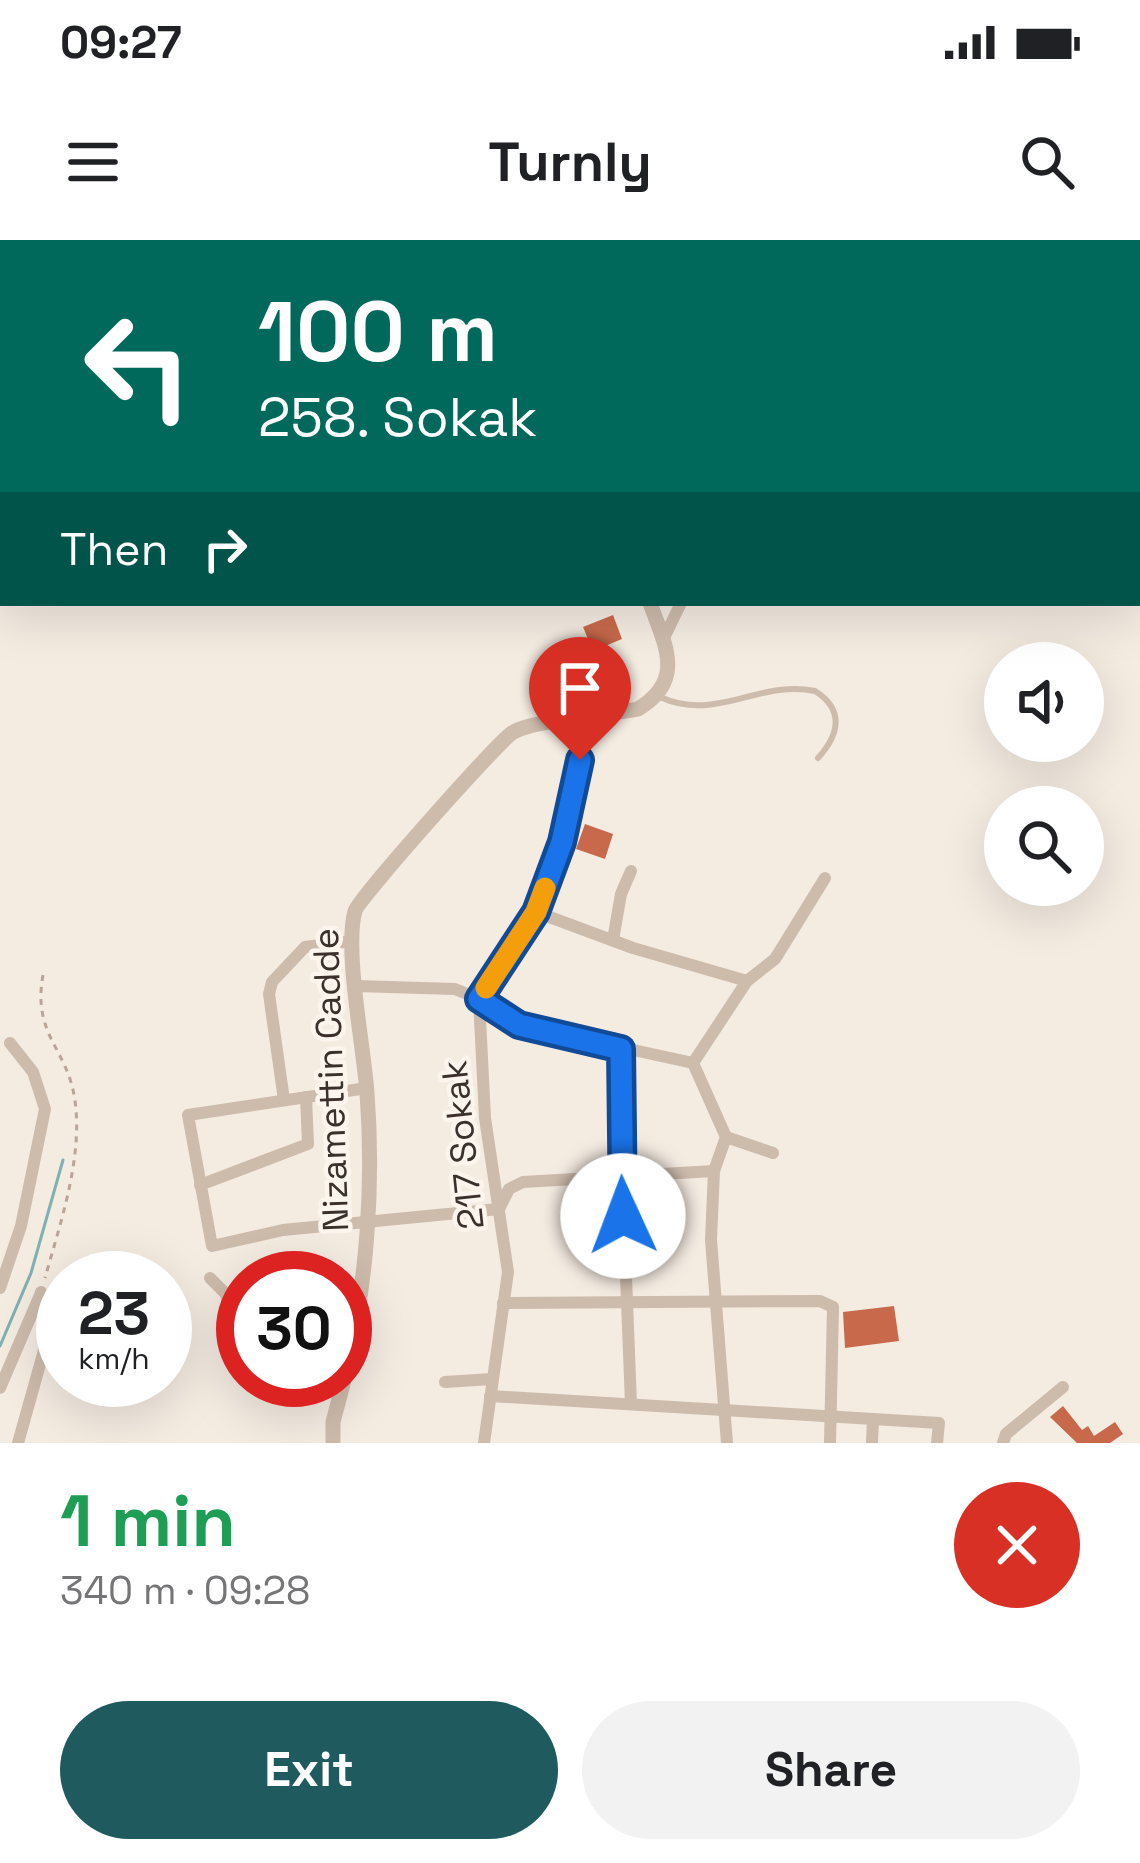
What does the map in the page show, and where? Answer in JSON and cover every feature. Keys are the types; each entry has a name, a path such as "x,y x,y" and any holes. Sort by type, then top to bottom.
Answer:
{"street":[{"path":"651,606 664,638 668,670 656,695"},
{"path":"664,638 680,606"},
{"name":"Nizamettin Cadde","path":"363,1251 368,1220 367,1088 352,941 355,908 507,738 525,728 638,710 656,695"},
{"path":"479,999 536,912 562,842 589,719"},
{"path":"613,940 621,894 631,871"},
{"path":"693,1063 747,981 776,959 824,878"},
{"path":"536,912 747,981"},
{"path":"284,1100 268,994 272,982 305,946 352,941"},
{"path":"356,986 455,989 519,1025 693,1063"},
{"name":"217 Sokak","path":"479,999 485,1118 508,1272 484,1443"},
{"path":"0,1288 21,1226 44,1109 33,1072 10,1043"},
{"path":"621,1049 632,1404"},
{"path":"693,1063 726,1138 714,1171 711,1240 727,1443"},
{"path":"367,1088 188,1115 212,1246 283,1230 499,1210 509,1189 523,1182 714,1171"},
{"path":"200,1185 308,1144 306,1097"},
{"path":"726,1138 773,1153"},
{"path":"211,1278 216,1283"},
{"path":"503,1303 820,1300 833,1307 830,1443"},
{"path":"0,1388 36,1304"},
{"path":"18,1443 36,1379"},
{"path":"445,1382 492,1379"},
{"path":"1003,1443 1006,1435 1064,1387"},
{"path":"490,1396 939,1423 937,1443"},
{"name":"Nizamettin Cadde","path":"333,1443 337,1407"},
{"path":"872,1443 873,1419"}],"lane":[{"path":"656,695 694,708 783,690 815,691 831,706 837,724 831,743 818,758"}],"path":[{"path":"43,975 42,1022 72,1083 76,1106 69,1181 51,1251"}],"building":[{"path":"613,615 622,639 593,651 583,627"},
{"path":"585,824 613,834 605,859 576,849"},
{"path":"894,1306 899,1341 845,1348 843,1312"},
{"path":"1063,1406 1082,1430 1088,1426 1094,1436 1115,1422 1123,1434 1110,1443 1077,1443 1050,1417"}],"waterway":[{"path":"0,1346 31,1273 63,1160"}],"slow traffic":[{"path":"486,988 536,912 545,888"}],"route":[{"path":"580,760 562,842 536,912 479,999 519,1025 621,1049 623,1216"}]}
